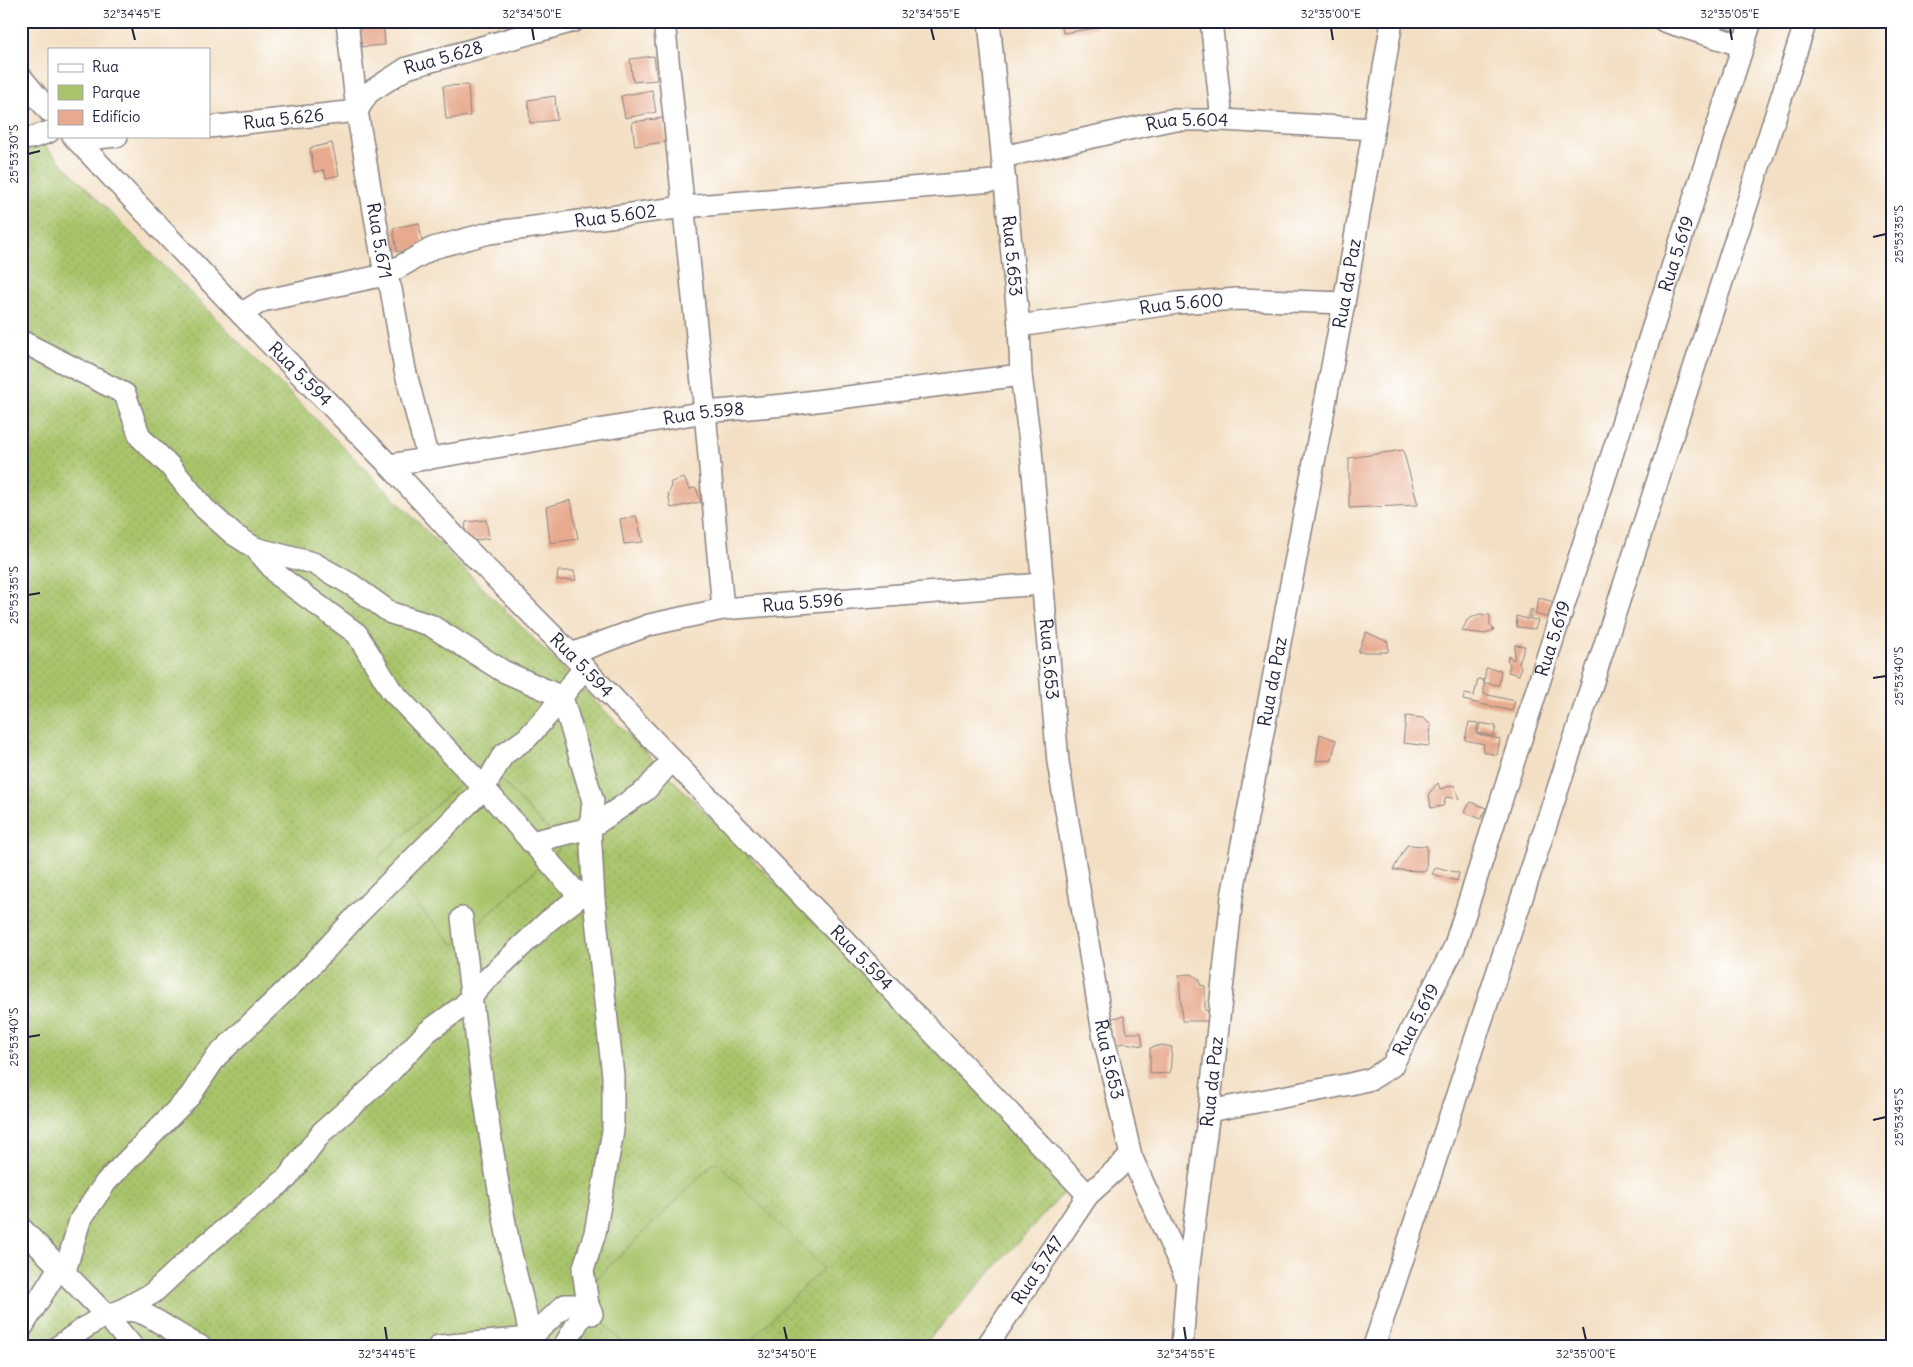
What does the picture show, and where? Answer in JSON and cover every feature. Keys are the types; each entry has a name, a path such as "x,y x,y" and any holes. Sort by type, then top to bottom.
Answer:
{"street":[{"name":"Rua 5.671","path":"346,21 357,111 385,275 391,289 405,370 428,459"},
{"name":"Rua 5.628","path":"357,111 368,93 407,68 574,21"},
{"path":"664,21 705,412 723,609"},
{"name":"Rua 5.653","path":"989,21 1019,326 1021,375 1031,450 1041,584 1058,762 1104,1039 1132,1156 1187,1280"},
{"path":"1211,21 1222,120"},
{"name":"Rua da Paz","path":"1182,1346 1187,1280 1209,1110 1232,897 1344,303 1392,21"},
{"path":"1664,21 1743,46"},
{"name":"Rua 5.619","path":"1209,1110 1371,1079 1392,1066 1454,948 1751,21"},
{"path":"1374,1346 1575,737 1642,524 1806,21"},
{"path":"21,77 48,110"},
{"name":"Rua 5.626","path":"210,127 357,111"},
{"name":"Rua 5.604","path":"1002,157 1170,120 1222,120 1374,129"},
{"path":"21,139 48,132"},
{"name":"Rua 5.594","path":"75,138 241,314 389,464 462,544 577,661 1088,1195"},
{"name":"Rua 5.602","path":"241,314 262,301 385,275 433,248 489,233 684,206 1005,180"},
{"name":"Rua 5.600","path":"1019,326 1176,304 1238,299 1344,303"},
{"path":"21,341 126,394 140,437 170,466 204,508 233,534 255,548 280,576 357,634 391,690 484,788 574,890 588,897"},
{"name":"Rua 5.598","path":"389,464 705,412 784,405 1021,375"},
{"path":"255,548 313,563 392,612 430,625 503,671 562,697 593,801 590,828 588,897 614,1076 613,1131 595,1233 583,1270 590,1309 564,1346"},
{"name":"Rua 5.596","path":"577,661 649,625 723,609 1041,584"},
{"path":"21,1329 63,1269 80,1220 106,1182 190,1096 216,1057 307,970 360,912 484,788 503,755 527,738 562,697 577,661"},
{"path":"531,842 590,828 646,790 672,760"},
{"path":"59,1346 153,1292 197,1252 287,1178 322,1132 390,1073 427,1032 463,1006 547,922 588,897"},
{"path":"462,918 486,1111 507,1235 525,1305 530,1338"},
{"name":"Rua 5.747","path":"987,1346 1088,1195 1132,1156"},
{"path":"21,1228 63,1269 114,1313 132,1346"},
{"path":"439,1346 530,1338 565,1305 590,1309"},
{"path":"114,1313 139,1312 200,1346"}],"green space":[{"path":"21,122 1073,1183 922,1346 21,1346"},
{"path":"484,761 562,846 454,945 376,860"},
{"path":"716,1161 823,1268 744,1346 626,1346 578,1297"}],"building":[{"path":"357,21 383,21 385,45 359,47"},
{"path":"1061,21 1095,21 1096,28 1063,33"},
{"path":"654,56 657,80 633,82 630,59"},
{"path":"468,85 470,116 446,119 443,86"},
{"path":"652,90 656,112 625,118 621,96"},
{"path":"555,96 557,120 530,123 528,100"},
{"path":"663,118 666,142 635,146 632,122"},
{"path":"332,143 339,175 326,178 324,170 314,172 310,148"},
{"path":"419,223 423,248 397,252 393,228"},
{"path":"1403,450 1418,505 1349,508 1349,458"},
{"path":"684,478 689,489 696,488 701,502 671,508 668,493 671,482"},
{"path":"571,500 578,539 550,543 546,507"},
{"path":"636,516 643,542 624,544 620,519"},
{"path":"486,520 489,538 464,543 466,522"},
{"path":"558,571 574,571 576,580 557,580"},
{"path":"1539,598 1554,602 1549,618 1535,614"},
{"path":"1531,609 1533,610 1530,619 1538,620 1535,629 1517,627 1516,616 1528,619"},
{"path":"1479,614 1490,615 1490,625 1494,630 1485,634 1462,631 1467,620"},
{"path":"1366,632 1388,642 1388,652 1358,652"},
{"path":"1515,645 1525,646 1519,663 1521,667 1519,675 1508,672 1510,664 1507,660 1509,656 1514,660"},
{"path":"1486,668 1501,670 1499,685 1484,683"},
{"path":"1478,679 1484,680 1484,694 1515,701 1512,711 1463,700 1465,694 1474,696"},
{"path":"1406,716 1423,718 1431,725 1429,746 1403,743"},
{"path":"1469,722 1478,723 1476,734 1500,739 1497,755 1483,752 1484,744 1465,740"},
{"path":"1480,723 1496,726 1494,736 1478,733"},
{"path":"1320,734 1336,740 1332,760 1316,761"},
{"path":"1438,783 1440,789 1454,785 1459,799 1446,797 1443,806 1431,808 1429,793"},
{"path":"1471,802 1486,808 1481,819 1464,812"},
{"path":"1407,845 1427,846 1426,871 1393,870"},
{"path":"1436,867 1459,873 1457,881 1432,874"},
{"path":"1192,974 1200,980 1200,985 1205,986 1205,1010 1210,1012 1209,1021 1182,1021 1179,975"},
{"path":"1124,1016 1127,1033 1141,1033 1143,1046 1125,1043 1115,1045 1112,1018"},
{"path":"1162,1045 1172,1047 1170,1073 1150,1074 1150,1048"}]}
